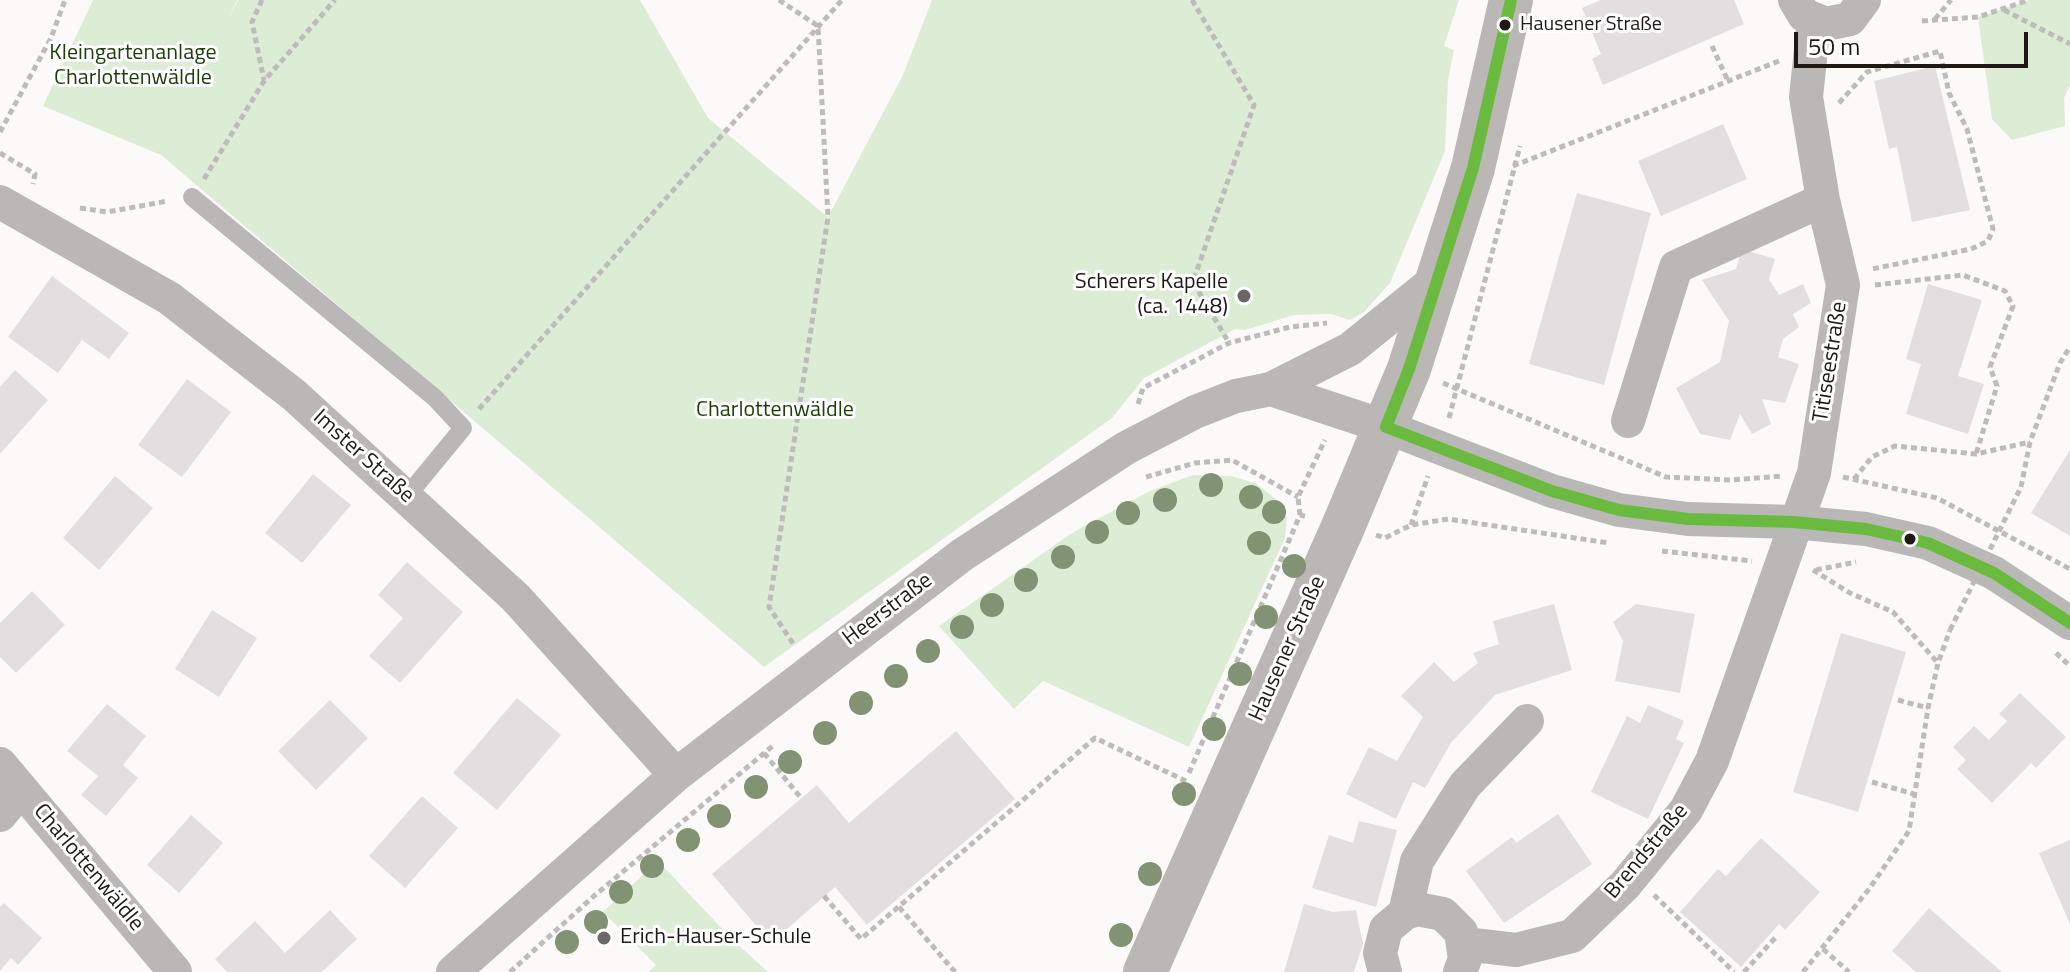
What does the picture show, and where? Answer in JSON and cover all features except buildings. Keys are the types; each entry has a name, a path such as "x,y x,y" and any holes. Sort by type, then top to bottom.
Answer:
{"main road":[{"name":"Hausener Straße","path":"1145,972 1386,427 1473,168 1511,0"}],"street":[{"name":"Titiseestraße","path":"1794,522 1814,473 1854,285 1823,200 1806,97 1804,11 1839,23 1850,19 1864,0"},
{"path":"1628,421 1676,267 1823,200"},
{"name":"Imster Straße","path":"10,207 169,298 294,395 516,598 676,775"},
{"name":"Heerstraße","path":"453,972 676,775 962,555 1126,448 1195,412 1236,396 1271,389 1350,349 1438,278"},
{"path":"1271,389 1386,427 1552,491 1619,510 1688,519 1794,522 1866,529 1928,543 1994,573 2059,635"},
{"name":"Brendstraße","path":"1405,913 1417,909 1443,914 1461,932 1462,958 1516,950 1572,936 1633,874 1686,810 1712,761 1794,522"},
{"path":"1385,972 1380,953 1381,940 1386,929 1405,913 1417,861 1465,785 1527,721"},
{"name":"Charlottenwäldle","path":"7,789 175,972"}],"lane":[{"path":"192,197 435,398 463,428 407,496"}],"path":[{"path":"0,132 51,38 65,0"},
{"path":"262,0 252,22 264,81"},
{"path":"77,208 107,212 192,197 264,81 335,0"},
{"path":"779,0 818,26"},
{"path":"463,428 842,0"},
{"path":"1192,0 1254,105 1193,282 1229,343"},
{"path":"1934,20 1951,0"},
{"path":"1922,21 1978,17 2029,0"},
{"path":"2003,9 2070,44"},
{"path":"810,669 769,607 828,217 818,26"},
{"path":"1712,46 1728,81"},
{"path":"1809,119 1830,112 1867,72 1940,51 1949,93 1967,129 1993,229 1988,241 1971,249 1882,266 1854,285"},
{"path":"1791,56 1515,166 1459,368 1459,390 1666,477 1730,480 1814,473 1937,498 2070,569"},
{"path":"0,153 35,174 31,201 10,207"},
{"path":"1854,285 1963,275 2005,291 2013,306 1990,367 1997,386 1976,454"},
{"path":"1803,972 1909,831 1938,663 1950,630 2021,487 2030,442 2060,363 2070,347"},
{"path":"1854,479 1872,457 1895,446 1976,454 2030,442"},
{"path":"1139,479 1195,463 1232,460 1298,497 1300,515"},
{"path":"1385,538 1411,525 1448,519 1614,544"},
{"path":"1659,551 1779,562 1816,570 1850,593 1893,612 1938,663"},
{"path":"1816,570 1866,560"},
{"path":"1961,589 1975,596"},
{"path":"2059,635 2070,666"},
{"path":"1898,700 1928,708"},
{"path":"510,972 594,896 787,734"},
{"path":"824,896 861,939 1095,738 1186,781"},
{"path":"764,753 801,798"},
{"path":"1872,782 1914,794"},
{"path":"1633,874 1734,972"},
{"path":"899,907 955,972"},
{"path":"1744,972 1776,937"},
{"path":"1822,949 1849,972"}],"green space":[{"name":"Charlottenwäldle","path":"93,0 237,0 228,20 238,0 640,0 708,118 828,217 903,75 932,0 1459,0 1444,46 1454,50 1448,80 1445,151 1390,283 1364,312 1350,320 1331,314 1294,315 1245,330 1235,329 1144,378 1112,418 764,667 161,155 43,106"},
{"path":"2029,0 2070,0 2070,85 2064,98 2065,126 2012,140 1992,119 1978,17"},
{"path":"1193,475 1231,476 1255,483 1280,502 1287,518 1285,538 1189,747 1043,681 1014,709 939,626 1075,531 1150,491"},
{"path":"658,861 768,972 649,972 656,965 603,912"}],"transit line":[{"path":"1511,0 1473,168 1409,369 1386,427 1552,491 1619,510 1688,519 1794,522 1866,529 1928,543 1994,573 2070,623"}],"place":[{"name":"Hausener Straße","path":"1505,25"},
{"name":"Scherers Kapelle (ca. 1448)","path":"1244,296"},
{"name":"Erich-Hauser-Schule","path":"604,938"}],"park label":[{"name":"Kleingartenanlage Charlottenwäldle","path":"133,66"}]}
